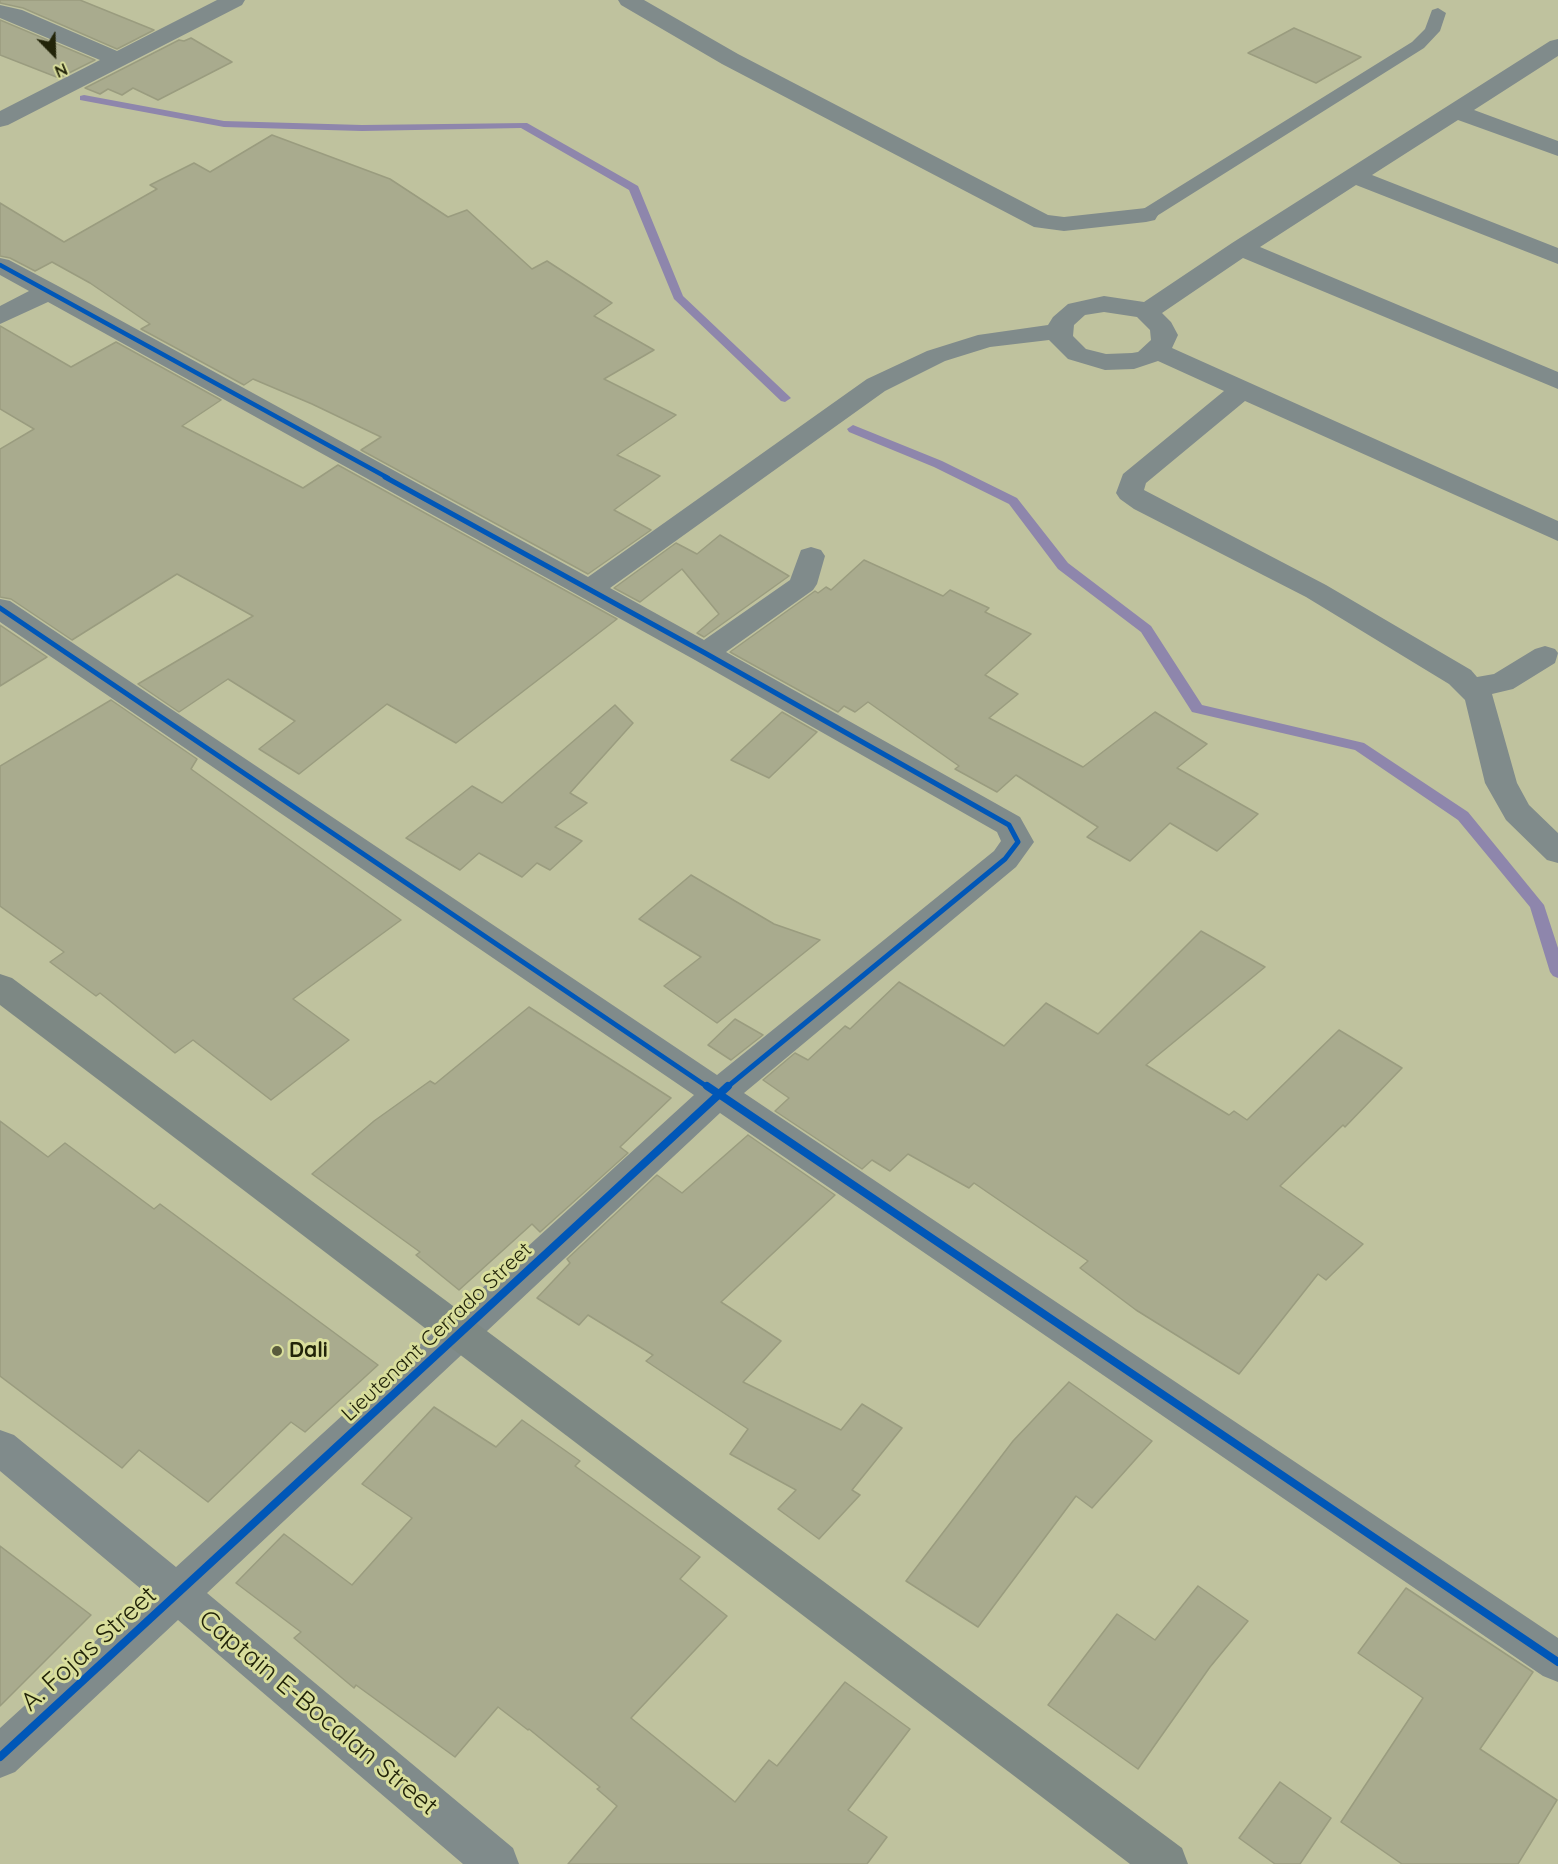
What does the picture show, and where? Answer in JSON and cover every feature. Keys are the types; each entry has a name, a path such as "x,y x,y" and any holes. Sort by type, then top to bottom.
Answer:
{"street":[{"path":"0,120 116,58 234,0"},
{"path":"629,0 730,59 1043,222 1064,224 1146,215"},
{"path":"0,11 116,58"},
{"path":"1146,312 1241,248 1557,47"},
{"path":"1456,111 1558,149"},
{"path":"1355,176 1558,257"},
{"path":"1241,248 1558,381"},
{"path":"0,265 705,653 803,584 811,556"},
{"path":"0,316 50,291"},
{"path":"1119,304 1146,312 1162,327 1165,335 1157,351 1134,361 1120,363 1090,359 1068,347 1061,339 1059,330 1068,315 1090,305 1119,304"},
{"path":"590,589 876,385 936,356 987,340 1059,330"},
{"path":"1157,351 1558,532"},
{"path":"1242,390 1133,480 1130,493 1144,503 1316,591 1460,677 1479,697 1501,783 1517,812 1558,852"},
{"path":"0,608 1558,1662"},
{"name":"Lieutenant Cerrado Street","path":"178,1594 718,1095 1005,859 1018,842 1009,825 705,653"},
{"path":"1471,688 1502,682 1545,656"},
{"path":"0,987 1166,1864"},
{"name":"Captain E-Bocalan Street","path":"0,1447 497,1864"},
{"name":"A. Fojas Street","path":"0,1756 178,1594"}],"lane":[{"path":"1146,215 1418,45 1432,30 1438,13"}],"building":[{"path":"0,0 80,0 154,30 117,49 23,8 0,3"},
{"path":"0,20 95,60 59,78 0,55"},
{"path":"1294,28 1361,57 1316,83 1248,53"},
{"path":"191,38 232,62 158,100 133,88 122,95 108,89 100,94 85,88 179,40 184,41"},
{"path":"272,135 390,179 448,217 467,210 532,269 547,261 612,303 594,316 654,350 604,379 676,415 617,455 660,476 614,510 651,530 588,574 361,450 381,437 253,379 244,385 141,329 150,324 90,283 52,262 35,271 10,258 0,256 0,203 64,242 157,189 150,185 194,163 210,172"},
{"path":"0,326 71,367 116,342 221,400 182,426 303,488 338,465 617,619 456,743 387,704 299,774 259,749 295,721 228,679 179,712 138,684 253,616 177,574 72,640 11,599 0,597 0,449 34,429 0,409"},
{"path":"720,535 789,576 704,637 697,633 719,614 682,569 640,602 614,588 676,543 697,554"},
{"path":"864,560 943,596 950,590 989,608 985,612 1031,634 985,675 1018,694 989,718 1083,767 1155,712 1207,744 1177,768 1258,814 1217,851 1170,823 1130,861 1087,837 1098,827 1016,775 997,792 955,769 959,766 868,702 855,712 844,706 838,712 730,652 815,591 818,593 826,587 831,590"},
{"path":"0,625 47,657 0,686"},
{"path":"111,700 197,759 191,769 401,920 293,999 349,1040 271,1100 193,1040 175,1053 100,993 96,996 50,962 64,952 0,906 0,766"},
{"path":"615,705 633,723 570,793 587,803 555,827 582,841 550,870 537,863 522,877 479,853 460,870 406,838 472,786 502,803"},
{"path":"782,712 817,732 769,778 731,760"},
{"path":"691,875 774,924 820,940 717,1023 664,986 701,957 639,919"},
{"path":"1201,931 1265,967 1146,1065 1229,1115 1234,1111 1247,1120 1339,1030 1402,1068 1345,1127 1343,1125 1280,1186 1363,1244 1326,1280 1318,1274 1239,1374 1136,1310 1080,1268 1088,1261 974,1183 969,1188 908,1154 890,1171 872,1160 862,1169 775,1111 789,1098 763,1080 795,1053 808,1060 845,1026 850,1029 899,982 1004,1046 1046,1003 1098,1034"},
{"path":"529,1007 671,1098 620,1147 628,1153 540,1232 532,1224 459,1290 416,1255 420,1252 312,1174 374,1121 430,1081 435,1084"},
{"path":"735,1019 763,1035 731,1060 708,1045"},
{"path":"0,1121 48,1157 65,1143 154,1209 160,1204 378,1365 305,1432 291,1422 208,1502 139,1450 122,1468 0,1376"},
{"path":"748,1135 835,1195 721,1302 781,1341 743,1382 841,1430 862,1404 902,1428 852,1490 860,1495 819,1539 778,1509 796,1490 730,1454 748,1429 646,1361 653,1355 588,1315 579,1325 537,1298 570,1263 567,1259 657,1175 682,1193"},
{"path":"1069,1382 1152,1441 1092,1508 1076,1496 978,1627 906,1581 1013,1441"},
{"path":"434,1407 496,1447 522,1420 580,1461 575,1466 700,1557 680,1579 727,1616 631,1718 735,1802 769,1760 777,1766 845,1682 910,1729 848,1810 887,1837 867,1864 568,1864 617,1806 597,1789 600,1787 529,1729 498,1707 455,1757 356,1685 354,1688 294,1638 301,1632 236,1583 284,1534 352,1585 412,1518 362,1484"},
{"path":"0,1546 91,1615 0,1706"},
{"path":"1198,1586 1248,1621 1210,1667 1138,1769 1048,1705 1117,1614 1155,1640"},
{"path":"1406,1588 1533,1672 1480,1749 1557,1800 1518,1864 1402,1864 1341,1822 1423,1698 1358,1653"},
{"path":"1280,1782 1331,1818 1300,1864 1275,1864 1239,1838"}],"waterway":[{"path":"84,98 224,124 362,128 523,125 634,188 678,297 785,398"},
{"path":"853,429 938,464 1013,501 1063,566 1146,629 1197,709 1359,746 1463,816 1537,905 1558,972"}],"cycle path":[{"path":"0,265 705,653 1009,825 1018,842 1005,859 718,1094 0,1757"},
{"path":"0,608 1558,1662"}],"place":[{"name":"Dali","path":"277,1351"}]}
